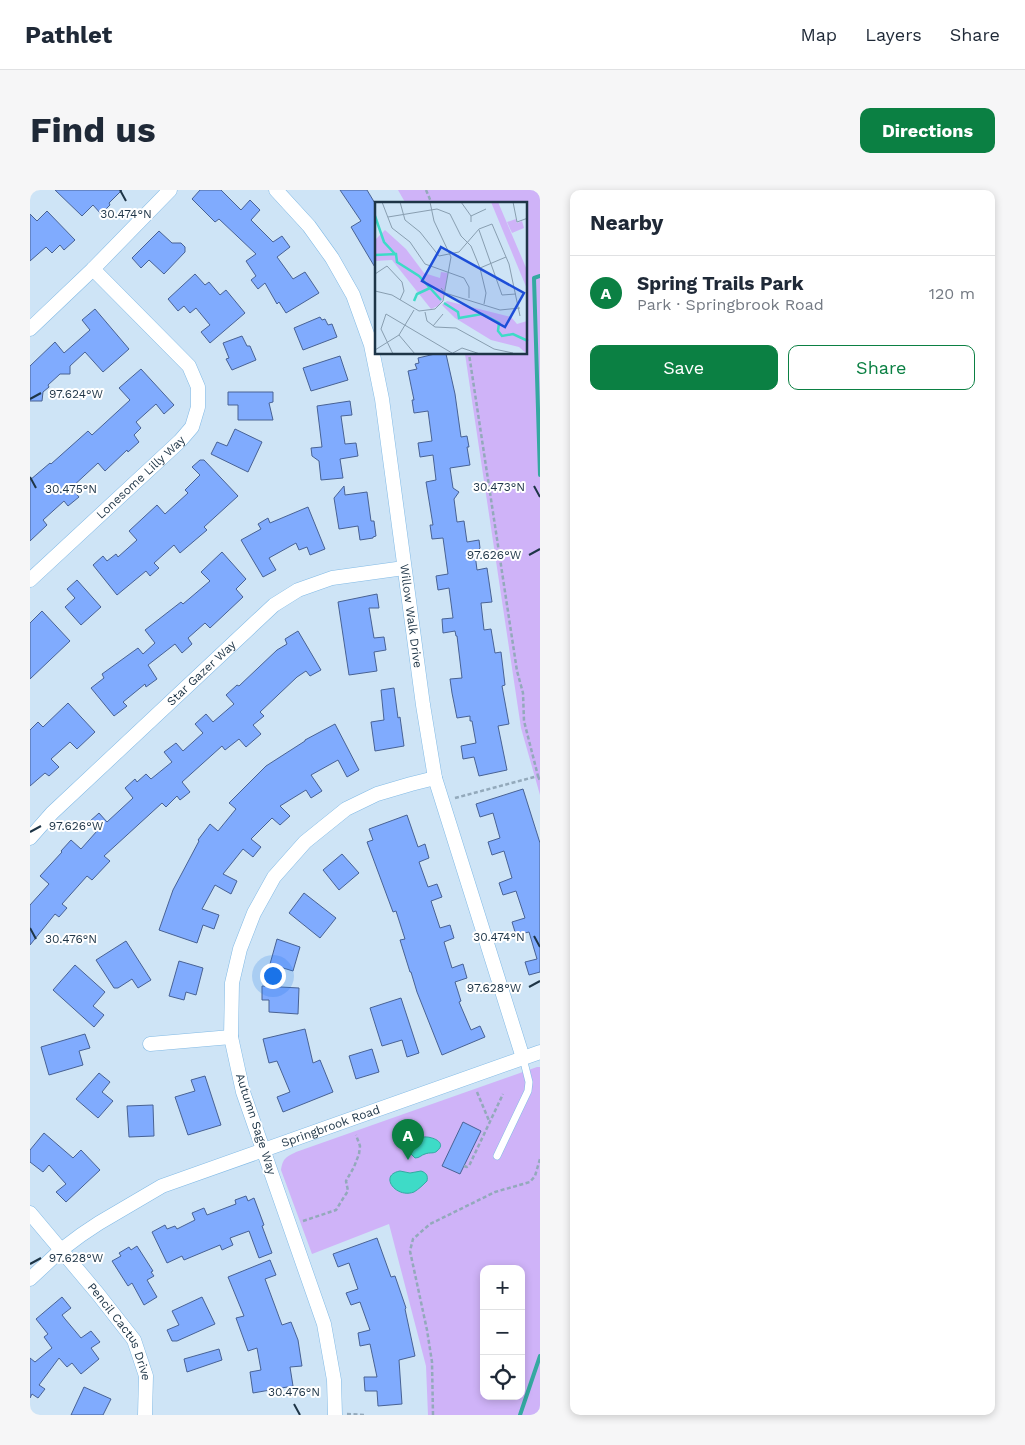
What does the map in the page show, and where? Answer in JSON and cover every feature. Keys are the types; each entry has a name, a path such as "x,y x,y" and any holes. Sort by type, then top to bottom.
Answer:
{"street":[{"path":"30,330 170,190"},
{"name":"Willow Walk Drive","path":"276,190 309,226 332,258 353,295 371,345 382,399 404,568 435,778 523,1058"},
{"name":"Lonesome Lilly Way","path":"30,580 180,441 192,427 198,407 198,387 189,366 93,269"},
{"name":"Star Gazer Way","path":"30,838 52,813 274,605 298,590 332,578 404,568"},
{"name":"Autumn Sage Way","path":"341,1414 324,1324 243,1092 232,1037 232,983 240,949 254,913 274,877 305,842 346,808 377,794 435,778"},
{"path":"150,1044 232,1037"},
{"name":"Springbrook Road","path":"30,1279 61,1250 99,1223 162,1186 540,1052"},
{"name":"Pencil Cactus Drive","path":"30,1213 134,1340 146,1376 145,1415"}],"lane":[{"path":"497,1156 528,1091 523,1058"}],"path":[{"path":"426,190 431,202"},
{"path":"469,355 516,661 524,693 524,721 540,781"},
{"path":"455,798 538,776"},
{"path":"477,1092 490,1124"},
{"path":"464,1166 469,1166 503,1094"},
{"path":"303,1221 336,1210 348,1191 346,1181 359,1154 360,1146 356,1135"},
{"path":"433,1415 432,1362 410,1251 413,1239 430,1224 495,1192 530,1182 535,1176 540,1159"},
{"path":"341,1414 365,1415"}],"shaded area":[{"path":"398,190 540,190 540,795 521,728 465,355 528,355 528,202 405,202"},
{"path":"540,1067 540,1415 428,1415 426,1366 389,1224 312,1254 281,1170 286,1158"},
{"path":"423,1137 437,1140 440,1142 440,1148 435,1152 415,1158 410,1153 412,1146"},
{"path":"400,1171 410,1173 421,1171 427,1175 427,1181 414,1192 401,1192 392,1186 390,1181 390,1177 394,1173"}],"building":[{"path":"55,190 122,190 101,214 93,205 82,216"},
{"path":"200,190 221,190 241,210 250,200 260,210 251,220 273,242 282,236 290,247 277,257 293,279 305,272 319,293 286,313 279,302 277,304 265,283 258,289 251,280 256,276 246,261 256,254 219,219 215,222 192,199"},
{"path":"340,190 367,190 375,203 375,267 351,227 361,221"},
{"path":"47,211 75,240 64,250 60,245 52,253 46,247 30,261 30,214 37,221"},
{"path":"159,231 172,243 181,243 185,247 185,252 164,274 149,260 141,268 132,258"},
{"path":"195,274 205,285 209,282 220,295 226,290 245,313 210,343 201,332 210,325 196,308 190,313 184,306 178,311 168,299"},
{"path":"95,309 129,349 103,372 85,352 70,366 70,374 60,374 48,385 49,387 43,392 42,401 30,401 30,366 55,342 64,353 90,330 82,320"},
{"path":"320,317 322,320 325,319 328,325 332,324 337,337 303,350 294,328"},
{"path":"242,336 247,346 250,346 256,360 232,370 226,359 229,358 223,343"},
{"path":"431,355 446,355 455,394 461,437 467,436 469,447 467,447 470,465 450,468 453,488 459,492 454,499 457,522 464,521 467,542 479,540 480,548 475,554 477,570 487,568 492,602 481,603 484,630 491,629 495,653 501,652 505,685 502,686 509,724 498,726 507,770 479,776 474,757 463,759 461,746 476,743 472,721 470,721 470,716 457,718 452,693 450,679 462,678 457,636 455,631 443,633 442,619 453,618 449,588 438,590 436,576 448,574 443,538 432,539 430,525 433,525 426,482 436,480 433,455 420,457 418,443 432,441 428,411 414,413 412,400 414,400 408,371 417,369 415,364 419,363 418,358"},
{"path":"340,356 348,380 311,391 303,368"},
{"path":"141,369 174,405 164,414 156,404 136,422 141,428 134,435 139,442 128,452 127,450 105,471 98,463 71,488 79,497 68,506 64,501 43,520 47,525 30,541 30,480 88,431 92,435 130,400 119,388"},
{"path":"228,392 273,392 273,402 269,403 273,420 238,420 238,405 228,405"},
{"path":"350,401 352,415 341,416 345,444 356,443 358,456 340,459 343,478 321,480 319,461 312,456 311,448 322,447 317,406"},
{"path":"235,429 262,442 248,472 211,454 217,442 227,446"},
{"path":"200,460 204,460 238,496 204,527 207,530 180,553 174,545 154,563 159,568 150,576 146,571 117,595 93,565 103,556 107,561 116,554 118,557 137,540 129,531 157,505 165,514 188,493 185,490 200,475 192,467"},
{"path":"344,486 345,495 367,492 371,521 374,521 376,536 373,538 360,540 358,526 339,529 334,498"},
{"path":"308,507 325,549 310,555 307,547 299,550 296,543 269,558 276,570 263,577 241,540 261,529 258,524 268,518 270,523"},
{"path":"222,552 246,579 236,589 243,597 210,628 205,623 188,638 192,644 182,653 175,644 148,665 157,679 146,687 145,684 123,702 127,706 114,716 91,688 104,678 102,674 138,648 143,654 155,643 145,630 181,602 183,604 210,581 201,572"},
{"path":"77,580 101,607 81,625 65,607 75,598 67,589"},
{"path":"377,594 379,608 369,608 374,638 384,637 386,650 374,652 377,671 349,675 338,602"},
{"path":"42,611 70,641 30,679 30,623"},
{"path":"298,631 321,670 310,676 306,671 297,677 260,712 264,716 253,725 261,734 246,747 239,739 225,750 222,746 182,782 190,792 180,800 177,796 166,807 162,803 104,856 110,861 92,880 87,876 62,904 67,908 59,917 55,914 30,945 30,905 49,884 40,876 61,851 71,840 81,849 97,831 89,822 99,813 107,822 133,798 125,788 135,779 137,782 146,774 151,779 172,762 164,752 176,743 183,751 203,733 195,724 206,714 213,722 234,704 226,695 237,685 239,686 277,650 287,644 285,639"},
{"path":"394,688 404,746 375,751 371,722 384,720 381,690"},
{"path":"68,703 95,732 77,749 70,742 51,759 59,767 49,776 45,773 30,786 30,730 38,722 43,727"},
{"path":"335,724 359,770 347,777 338,760 311,775 322,791 311,798 306,790 280,806 290,816 280,825 272,818 251,839 261,847 253,857 243,849 223,874 237,881 231,894 215,885 202,909 219,915 214,929 203,925 197,943 159,930 173,890 198,840 210,824 218,831 236,809 229,803 266,766 305,740"},
{"path":"523,789 540,843 540,972 529,975 525,962 537,959 529,932 516,935 512,922 525,918 516,891 503,895 499,883 512,878 504,851 492,855 488,842 500,838 493,813 480,817 476,804"},
{"path":"407,815 418,847 425,844 429,858 419,862 428,887 437,884 442,897 431,901 440,928 450,925 454,938 444,942 452,968 463,964 467,978 455,982 461,1001 459,1002 471,1030 480,1026 485,1037 442,1055 410,972 400,940 405,939 396,911 393,912 367,842 373,840 369,829"},
{"path":"342,854 359,873 339,890 323,870"},
{"path":"304,893 336,918 320,938 289,913"},
{"path":"277,939 300,947 293,971 270,964"},
{"path":"126,941 151,980 138,988 132,979 118,988 114,988 96,960"},
{"path":"179,961 203,968 196,995 186,992 184,1000 169,996"},
{"path":"75,965 105,992 93,1006 104,1015 94,1027 53,990"},
{"path":"262,986 299,988 298,1014 269,1012 269,1000 262,1000"},
{"path":"401,998 419,1053 407,1057 402,1040 382,1046 370,1008"},
{"path":"305,1029 313,1063 320,1060 333,1092 283,1112 277,1097 290,1092 277,1061 269,1063 263,1039"},
{"path":"85,1034 90,1048 79,1051 83,1065 49,1075 41,1047"},
{"path":"372,1049 379,1072 356,1079 349,1056"},
{"path":"99,1073 110,1082 102,1092 113,1101 98,1118 76,1099"},
{"path":"205,1076 221,1125 188,1135 175,1097 195,1091 191,1080"},
{"path":"153,1105 154,1136 129,1137 127,1106"},
{"path":"463,1122 481,1131 460,1174 442,1166"},
{"path":"44,1133 73,1158 81,1150 100,1170 66,1202 56,1192 66,1184 49,1165 43,1172 30,1162 30,1150"},
{"path":"246,1196 248,1201 254,1198 272,1253 259,1258 249,1231 230,1238 233,1245 222,1250 220,1245 184,1260 182,1256 167,1263 152,1232 165,1225 167,1229 175,1226 177,1229 195,1220 192,1213 204,1208 207,1215 236,1204 235,1200"},
{"path":"377,1238 391,1277 395,1276 406,1308 415,1356 399,1360 402,1404 378,1406 377,1391 365,1391 364,1377 377,1377 370,1344 360,1346 358,1333 370,1330 360,1302 351,1305 346,1293 358,1289 349,1263 338,1267 333,1254"},
{"path":"137,1246 153,1271 151,1272 154,1276 147,1280 157,1297 144,1305 132,1283 128,1286 112,1261 121,1256 119,1253 129,1247 131,1250"},
{"path":"270,1260 276,1275 265,1279 282,1325 291,1322 298,1340 302,1366 290,1367 293,1386 253,1393 250,1372 261,1370 257,1348 248,1351 236,1318 244,1316 228,1277"},
{"path":"62,1297 71,1308 62,1315 81,1338 91,1331 100,1342 91,1348 99,1359 81,1374 72,1363 67,1367 59,1358 39,1385 45,1389 38,1398 32,1394 30,1398 30,1358 35,1362 52,1348 44,1337 48,1334 36,1319"},
{"path":"202,1297 215,1324 177,1341 172,1341 167,1330 179,1325 172,1311"},
{"path":"219,1349 222,1360 187,1372 184,1359"},
{"path":"84,1387 111,1399 103,1415 71,1415"}],"waterway":[{"path":"540,276 534,278 540,475"},
{"path":"520,1415 540,1356"}],"place":[{"name":"Spring Trails Park","path":"408,1160"}]}
